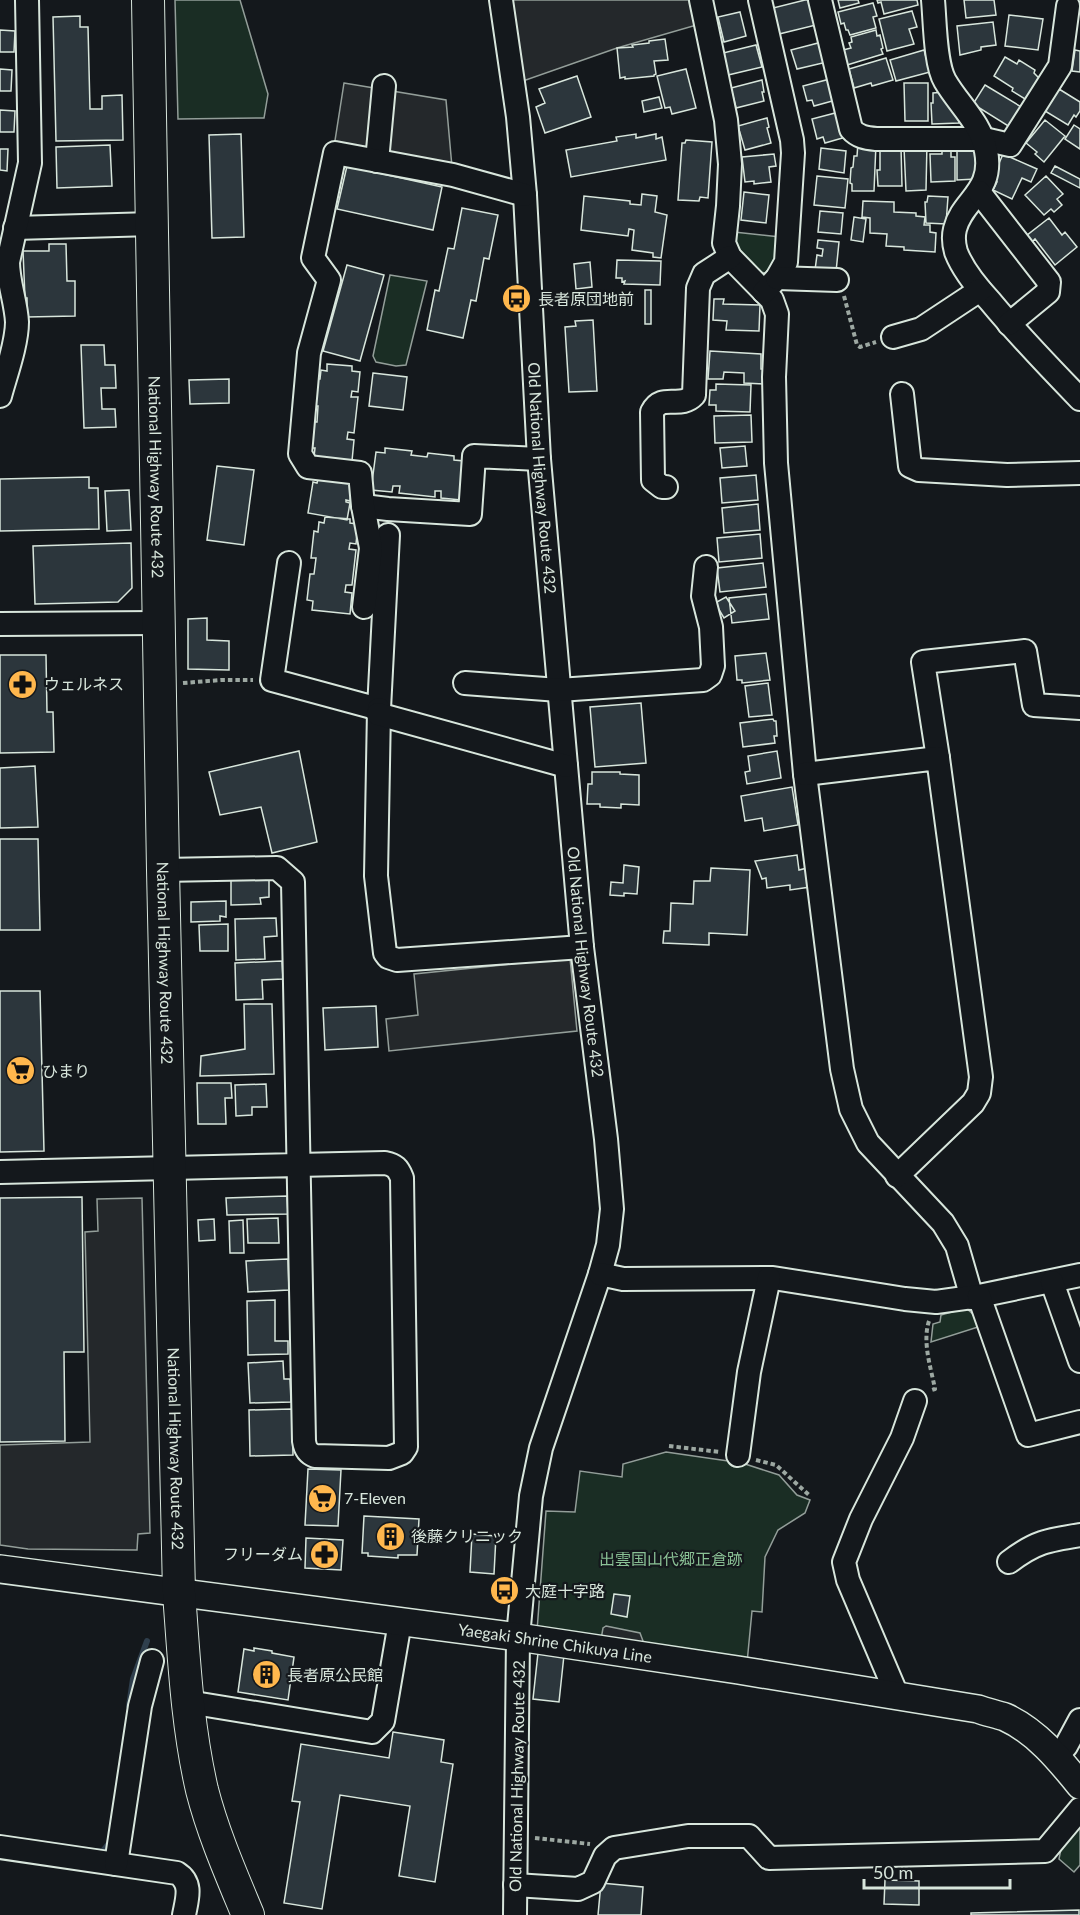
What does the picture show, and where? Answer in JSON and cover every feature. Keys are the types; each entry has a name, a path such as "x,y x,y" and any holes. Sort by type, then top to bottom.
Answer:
{"highway":[{"name":"National Highway Route 432","path":"148,0 163,870 179,1593 188,1702 202,1790 222,1851 248,1915"}],"main road":[{"name":"Yaegaki Shrine Chikuya Line","path":"0,1569 518,1637 978,1709 1004,1717 1024,1727 1057,1756 1080,1785"}],"street":[{"path":"0,396 16,334 16,312 8,275 8,262 30,163 27,0"},
{"name":"Old National Highway Route 432","path":"501,0 518,117 525,195 539,459 582,947 606,1139 612,1209 608,1245 600,1274 541,1448 531,1496 518,1637 515,1915"},
{"path":"701,0 726,120 730,175 724,243 730,257 771,285 837,280"},
{"path":"760,0 794,153 786,262 771,285 772,300 777,314 774,377 776,463 805,774 846,1091 854,1117 868,1143 943,1224 957,1246 1028,1435 1080,1422"},
{"path":"820,0 851,129 855,133 876,139 984,139 1010,145 1060,66 1068,6"},
{"path":"933,0 938,58 944,80 984,139 987,162 980,192 955,228 954,241 957,255 980,290 1009,324 1080,399"},
{"path":"377,161 384,86"},
{"path":"364,607 371,548 363,506 360,473 308,467 300,454 309,353 329,280 313,258 335,153 453,175 525,195"},
{"path":"980,192 1049,282 1048,292 1009,324"},
{"path":"15,228 152,224"},
{"path":"666,487 662,487 653,480 652,412 661,402 683,402 692,399 698,288 704,274 730,257"},
{"path":"893,337 921,329 980,290"},
{"path":"902,394 910,466 918,470 1006,475 1080,473"},
{"path":"363,506 470,514 474,456 539,459"},
{"path":"388,535 379,712 376,876 385,953 388,957 397,960 582,947"},
{"path":"288,563 272,680 566,766"},
{"path":"465,682 560,690 703,680 710,675 712,666 711,627 703,596 706,567"},
{"path":"0,624 159,623"},
{"path":"897,1176 973,1103 979,1093 981,1077 924,662 1025,651 1034,705 1080,708"},
{"path":"805,774 938,758"},
{"path":"0,1172 169,1168 299,1165 385,1163 394,1165 399,1169 402,1178 407,1440 402,1454 389,1458 315,1456 310,1454 304,1446 299,1165 293,882 277,868 163,870"},
{"path":"600,1274 623,1279 769,1278 936,1302 975,1297 1080,1275"},
{"path":"738,1455 749,1372 769,1278"},
{"path":"1052,1282 1080,1361"},
{"path":"897,1695 848,1580 844,1562 861,1519 902,1438 915,1401"},
{"path":"1008,1562 1026,1549 1046,1540 1080,1535"},
{"path":"188,1702 372,1732 383,1721 400,1622"},
{"path":"116,1864 140,1706 152,1661"},
{"path":"1057,1756 1066,1746 1080,1720"},
{"path":"516,1885 578,1888 593,1882 605,1856 614,1848 688,1836 749,1836 769,1858 1045,1851 1080,1809"},
{"path":"0,1847 177,1873 184,1877 187,1883 184,1915"}],"path":[{"path":"837,280 842,284 847,314 857,345 893,337"},
{"path":"160,683 194,684 221,680 272,680"},
{"path":"915,1401 922,1394 935,1389 927,1340 928,1322 935,1317 936,1302"},
{"path":"516,1835 598,1845 609,1852"}],"green space":[{"path":"175,0 240,0 268,94 264,118 178,119"},
{"path":"734,232 780,237 777,264 766,273 756,272 732,242"},
{"path":"390,275 427,281 406,365 396,366 376,362 373,356"},
{"path":"966,1308 975,1316 978,1327 931,1342 933,1324 940,1322 941,1315"},
{"name":"出雲国山代郷正倉跡","path":"666,1452 742,1463 779,1475 797,1495 810,1500 805,1513 778,1530 765,1557 762,1612 752,1611 747,1663 537,1631 546,1511 575,1512 580,1471 622,1477 623,1464"},
{"path":"1080,1823 1080,1865 1074,1872 1059,1859 1062,1844"}],"shaded area":[{"path":"511,0 694,0 700,24 617,48 523,81"},
{"path":"344,83 446,100 452,167 334,147"},
{"path":"570,958 577,1031 389,1051 386,1019 418,1015 414,974"},
{"path":"142,1198 150,1533 138,1534 137,1550 28,1549 0,1545 0,1445 90,1442 85,1232 98,1231 97,1199"},
{"path":"606,1626 640,1633 643,1641 642,1651 600,1645 603,1628"}],"building":[{"path":"810,0 816,25 779,34 773,8"},
{"path":"838,0 858,0 859,3 840,8"},
{"path":"877,0 917,0 918,5 884,14 881,2 878,3"},
{"path":"964,0 994,0 996,15 966,18"},
{"path":"873,3 877,16 873,17 876,28 850,35 844,23 841,24 838,12"},
{"path":"912,11 917,27 909,29 914,44 887,51 879,19"},
{"path":"740,12 746,36 724,42 718,17"},
{"path":"1009,15 1043,19 1038,50 1005,46"},
{"path":"80,16 80,27 88,27 90,109 102,109 102,96 122,95 123,140 56,141 53,17"},
{"path":"993,22 996,45 981,47 981,50 960,55 957,26"},
{"path":"0,30 15,31 14,52 0,52"},
{"path":"876,30 877,36 880,35 883,54 847,65 843,50 851,48 849,43 852,42 851,37"},
{"path":"665,39 668,60 654,61 656,74 654,76 620,78 617,48 633,47 632,45"},
{"path":"822,42 827,62 797,69 791,50"},
{"path":"756,45 762,67 728,75 723,53"},
{"path":"924,50 930,72 896,81 890,60"},
{"path":"1075,50 1080,51 1080,72 1072,71"},
{"path":"1005,57 1017,64 1019,60 1035,70 1034,73 1041,80 1030,98 1027,96 1025,99 994,76"},
{"path":"886,58 893,80 854,88 849,69"},
{"path":"0,69 12,70 11,91 0,91"},
{"path":"686,69 696,108 672,114 670,107 665,108 657,76"},
{"path":"577,76 591,117 545,133 536,107 545,103 539,89"},
{"path":"830,79 836,100 814,106 812,100 807,101 803,86"},
{"path":"762,80 764,101 736,108 731,88"},
{"path":"904,83 928,83 928,121 905,121"},
{"path":"985,85 1023,108 1013,129 973,104"},
{"path":"1059,89 1080,102 1080,111 1076,117 1074,115 1068,125 1045,111"},
{"path":"944,92 958,106 959,123 932,124 933,93"},
{"path":"659,97 662,108 644,112 642,101"},
{"path":"0,110 15,111 14,132 0,132"},
{"path":"839,112 846,137 825,143 823,137 817,139 812,119"},
{"path":"767,118 771,143 745,150 738,126"},
{"path":"1045,120 1065,136 1044,162 1026,143"},
{"path":"1074,125 1080,129 1080,149 1065,139"},
{"path":"241,134 244,237 212,238 209,135"},
{"path":"636,134 636,138 656,134 656,139 662,137 666,160 571,177 566,150 617,141 616,137"},
{"path":"686,140 712,142 708,198 700,197 699,201 678,200 682,143"},
{"path":"858,143 876,144 874,191 852,191 851,168 854,156 857,156"},
{"path":"927,143 926,190 906,191 904,148"},
{"path":"110,145 112,186 57,188 56,147"},
{"path":"880,147 901,147 902,186 878,186 877,170 880,170"},
{"path":"821,148 846,151 844,173 819,169"},
{"path":"977,148 976,179 957,180 957,149"},
{"path":"0,149 8,149 7,171 0,170"},
{"path":"942,149 951,149 951,157 955,157 955,181 931,182 930,154 942,154"},
{"path":"774,154 776,166 769,167 771,182 754,184 754,181 745,182 742,157"},
{"path":"1003,154 1037,169 1031,182 1022,178 1012,199 993,190 997,182 992,180"},
{"path":"347,166 442,187 433,230 337,209"},
{"path":"1055,166 1080,179 1080,188 1051,173"},
{"path":"817,176 848,179 845,208 814,205"},
{"path":"1046,176 1063,194 1057,199 1062,205 1054,212 1051,209 1044,215 1025,195"},
{"path":"744,192 769,195 766,223 741,220"},
{"path":"642,194 657,196 655,212 667,215 661,258 653,257 653,253 632,250 634,230 629,229 628,236 581,230 584,196 630,201 630,204 641,205"},
{"path":"928,196 948,197 946,224 926,223 925,202"},
{"path":"863,201 894,202 894,212 916,213 916,216 925,217 924,225 930,225 930,232 936,233 935,252 886,246 887,234 870,233 870,218 862,217"},
{"path":"462,208 498,215 489,259 484,258 476,301 471,300 463,338 427,330 435,290 439,291 448,248 454,249"},
{"path":"820,211 843,213 841,234 818,232"},
{"path":"854,217 866,219 863,242 851,240"},
{"path":"1049,218 1062,235 1065,232 1077,247 1055,265 1035,239 1031,243 1026,236"},
{"path":"818,240 839,242 836,272 815,270 817,255 822,256 823,249 817,248"},
{"path":"49,244 66,244 67,281 75,281 75,316 27,317 23,251 49,251"},
{"path":"617,260 661,261 660,285 624,284 625,281 622,282 622,278 616,278"},
{"path":"590,262 592,287 576,289 574,264"},
{"path":"347,265 384,275 360,361 323,351"},
{"path":"645,290 651,290 651,324 645,324"},
{"path":"714,299 724,299 723,304 760,305 759,331 726,330 727,321 713,320"},
{"path":"593,320 597,391 569,392 565,327 576,326 575,321"},
{"path":"81,345 104,345 105,365 115,365 116,388 101,388 102,409 115,409 116,427 84,428"},
{"path":"710,351 761,354 761,369 766,369 765,384 744,383 744,373 724,372 723,379 708,379"},
{"path":"327,364 352,366 352,371 360,372 358,392 352,391 351,397 358,397 354,433 348,432 347,439 354,440 352,461 314,457 315,448 309,448 312,422 317,422 318,406 313,406 316,379 320,379 321,370 327,371"},
{"path":"373,373 407,377 403,410 369,406"},
{"path":"229,379 229,403 190,404 189,380"},
{"path":"716,384 751,385 750,412 716,411 716,405 709,405 710,390 716,390"},
{"path":"751,415 752,442 715,443 714,416"},
{"path":"745,446 747,466 722,468 720,448"},
{"path":"385,448 412,451 411,455 427,457 428,453 454,456 454,460 464,461 461,500 441,498 441,491 435,491 435,497 399,493 400,486 393,486 392,492 371,490 376,452 385,453"},
{"path":"217,466 254,470 244,545 207,540"},
{"path":"319,475 353,482 350,501 346,500 350,503 347,520 308,513 313,482 317,483"},
{"path":"756,475 758,500 722,503 720,478"},
{"path":"89,477 89,488 98,488 99,529 0,531 0,479"},
{"path":"129,490 131,530 107,531 105,491"},
{"path":"758,504 760,530 724,533 722,508"},
{"path":"325,517 350,519 350,523 358,524 356,544 350,543 349,549 356,550 352,585 346,585 345,592 352,593 350,614 312,610 313,601 307,600 310,574 314,574 316,558 311,558 314,531 318,532 319,522 324,523"},
{"path":"760,534 762,558 719,562 717,538"},
{"path":"131,543 132,588 118,602 35,604 33,546"},
{"path":"763,563 766,587 720,592 717,568"},
{"path":"766,594 769,619 732,623 729,598"},
{"path":"726,597 735,611 724,618 715,603"},
{"path":"207,618 207,640 229,641 229,670 188,669 188,619"},
{"path":"766,653 770,680 742,683 742,680 737,680 735,656"},
{"name":"ウェルネス","path":"0,655 46,655 47,712 53,712 54,752 0,753"},
{"path":"768,683 772,715 749,717 745,686"},
{"path":"641,703 646,763 595,767 590,707"},
{"path":"773,719 776,721 775,743 743,747 740,723"},
{"path":"299,751 317,842 272,853 261,807 220,815 209,772"},
{"path":"777,751 781,778 747,784 745,772 750,771 748,756"},
{"path":"35,766 38,827 0,828 0,768"},
{"path":"592,772 639,775 639,805 621,804 621,808 587,804 588,784 592,784"},
{"path":"792,787 798,825 764,831 762,818 745,821 741,796"},
{"path":"0,839 38,839 40,930 0,930"},
{"path":"797,855 799,870 807,868 810,887 790,890 790,885 767,888 766,878 762,879 755,861"},
{"path":"624,865 639,867 637,894 610,895 611,882 623,883"},
{"path":"711,868 750,870 747,935 709,933 709,945 663,943 664,931 670,931 671,903 693,904 694,881 710,881"},
{"path":"269,877 269,897 260,898 261,904 231,905 231,878"},
{"path":"226,901 226,917 220,916 220,921 191,922 191,902"},
{"path":"276,918 277,936 264,937 265,959 236,960 235,919"},
{"path":"228,924 228,951 200,951 199,925"},
{"path":"282,961 283,979 262,980 263,999 236,1000 235,963"},
{"name":"ひまり","path":"0,991 40,991 44,1151 0,1152"},
{"path":"244,1004 272,1004 274,1074 200,1076 201,1056 245,1049"},
{"path":"376,1006 378,1047 325,1050 323,1008"},
{"path":"197,1083 231,1083 232,1098 225,1098 226,1124 198,1124"},
{"path":"266,1084 267,1107 252,1107 252,1115 236,1116 235,1085"},
{"path":"287,1196 288,1214 227,1215 226,1198"},
{"path":"82,1197 84,1352 64,1352 65,1441 0,1442 0,1198"},
{"path":"278,1218 279,1243 248,1243 247,1219"},
{"path":"214,1219 215,1240 199,1241 198,1220"},
{"path":"243,1220 244,1253 230,1253 229,1221"},
{"path":"288,1259 289,1290 248,1292 246,1261"},
{"path":"275,1300 275,1341 288,1341 288,1354 248,1355 247,1301"},
{"path":"283,1361 284,1379 290,1379 291,1402 250,1403 248,1363"},
{"path":"292,1409 293,1455 250,1456 249,1410"},
{"name":"7-Eleven","path":"308,1469 341,1470 338,1526 305,1525"},
{"name":"後藤クリニック","path":"364,1516 419,1519 417,1555 398,1555 398,1558 368,1556 368,1553 362,1553"},
{"path":"472,1534 496,1536 494,1574 470,1572"},
{"name":"フリーダム","path":"306,1538 343,1540 341,1570 305,1568"},
{"path":"614,1594 630,1596 627,1617 611,1614"},
{"name":"長者原公民館","path":"254,1648 294,1657 288,1700 238,1692 244,1649 254,1651"},
{"path":"538,1653 564,1655 559,1702 533,1699"},
{"path":"393,1732 444,1740 441,1762 453,1764 435,1882 399,1876 410,1806 340,1795 322,1909 284,1903 300,1802 292,1801 301,1744 389,1758"},
{"path":"885,1880 919,1881 919,1905 884,1904"},
{"path":"601,1883 643,1887 641,1915 598,1915"},
{"path":"1079,1910 1079,1915 971,1915 971,1913"}],"waterway":[{"path":"129,1706 133,1679 147,1641"},
{"path":"96,1851 102,1852 111,1838"}],"place":[{"name":"長者原団地前","path":"517,299"},
{"name":"ウェルネス","path":"23,684"},
{"name":"ひまり","path":"21,1071"},
{"name":"7-Eleven","path":"323,1498"},
{"name":"後藤クリニック","path":"390,1536"},
{"name":"フリーダム","path":"324,1554"},
{"name":"大庭十字路","path":"504,1591"},
{"name":"長者原公民館","path":"266,1675"}]}
